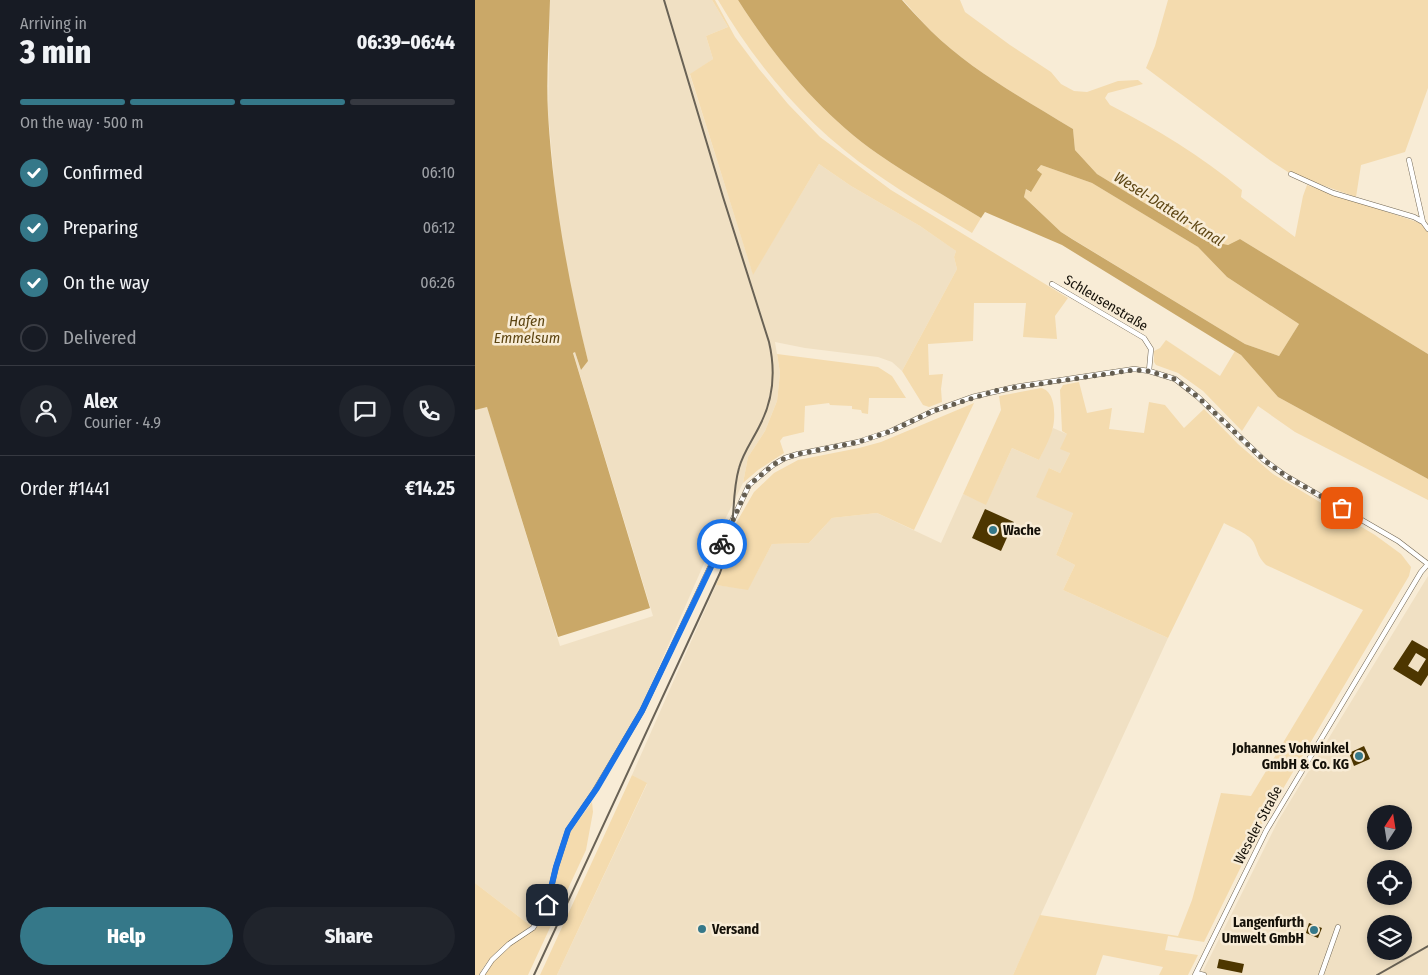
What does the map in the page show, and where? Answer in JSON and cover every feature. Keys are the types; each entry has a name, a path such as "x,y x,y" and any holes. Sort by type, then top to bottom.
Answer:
{"street":[{"path":"1409,160 1423,222 1428,229"},
{"path":"1291,174 1333,193 1414,217 1423,222"},
{"name":"Schleusenstraße","path":"1052,284 1144,338 1151,349 1149,371"},
{"path":"482,975 492,960 509,944 533,928 547,905 556,867 568,830 611,765 642,711 749,485 773,465 785,458 858,442 891,431 933,411 980,395 1015,387 1116,371 1149,371 1175,379 1264,460 1286,476 1391,536 1428,564"},
{"name":"Weseler Straße","path":"1204,975 1196,974 1265,831 1421,572 1428,564"},
{"path":"1321,975 1338,927"}],"shaded area":[{"path":"550,0 712,0 728,27 706,36 713,59 690,75 753,274 819,164 851,186 920,226 956,251 954,257 957,269 902,371 892,362 878,357 805,348 775,342 780,373 777,401 765,431 748,457 743,483 709,552 640,710 585,803 566,829 554,866 545,904 531,926 475,883 475,410 487,406 560,646 653,616 573,352 575,352 581,370 588,361 570,289 557,210 548,113"},
{"path":"712,0 715,0 735,37 759,69 788,104 820,137 891,190 1068,298 1055,316 1057,339 1023,337 1026,303 974,303 973,341 928,344 929,375 943,374 942,402 929,407 923,405 902,371 957,269 954,257 956,251 920,226 851,186 819,164 753,275 690,74 713,59 706,36 728,27"},
{"path":"718,0 738,0 767,43 801,84 818,103 857,138 903,171 981,218 972,233 923,204 851,156 807,117 787,96 750,50"},
{"path":"903,0 960,0 965,12 1051,72 1061,84 1074,91 1087,92 1118,81 1138,80 1143,84 1108,93 1105,98 1110,105 1162,133 1195,154 1242,190 1241,197 1295,237 1307,185 1420,223 1428,231 1428,354 1240,239 1228,245 1205,240 1097,174 1075,150 1073,129 981,72 931,31"},
{"path":"1168,0 1428,0 1428,88 1405,152 1361,165 1356,197 1291,174 1146,68 1155,46"},
{"path":"1041,165 1092,183 1198,247 1227,277 1299,324 1279,356 1245,344 1061,232 1024,197 1026,189 1030,192 1041,173 1037,171"},
{"path":"1166,340 1220,376 1235,351 1241,355 1278,397 1428,479 1428,500 1295,432 1258,406 1242,431 1203,391 1178,373 1156,365 1154,362 1154,351 1160,348"},
{"path":"777,354 878,367 892,376 906,398 869,398 868,414 862,413 861,410 852,409 852,406 830,405 829,403 805,406 804,432 783,437 780,441 784,453 758,470 743,483 748,457 765,431 777,401 780,373"},
{"path":"1079,382 1087,413 1112,408 1109,429 1144,433 1149,402 1165,405 1184,428 1204,409 1238,444 1273,474 1375,535 1401,554 1411,567 1409,576 1261,826 1204,942 1168,936 1165,950 1198,955 1188,975 1159,975 1163,967 1103,955 1096,975 1013,975 1040,915 1178,936 1192,900 1221,793 1251,796 1363,610 1266,565 1252,540 1224,523 1168,638 1063,590 1075,565 1056,555 1073,513 1036,497 1049,468 1060,473 1070,453 1060,449 1067,434 1062,431 1060,390 1063,385"},
{"path":"1041,388 1046,390 1053,401 1054,422 1053,429 1039,460 1012,448 986,505 963,494 1001,410 999,396"},
{"path":"974,403 914,530 877,513 832,518 809,543 772,544 748,590 716,585 731,549 735,525 754,492 774,473 798,460 881,442"},
{"path":"1053,428 1067,434 1070,453 1060,473 1049,468 1073,513 1056,555 1075,565 1063,590 1168,638 1013,975 557,975 647,784 632,775 716,585 748,589 772,544 809,543 832,518 877,513 941,543 963,494 986,504 1012,448 1039,460"},
{"path":"1428,576 1428,975 1201,975 1278,821"},
{"path":"632,775 647,783 557,975 540,975"},
{"path":"592,802 593,812 586,850 528,975 484,975 494,961 511,945 535,929 549,906 558,868 570,832"},
{"path":"475,883 531,926 495,954 479,975 475,975"}],"water":[{"name":"Hafen Emmelsum","path":"475,0 550,0 547,86 550,145 562,239 588,361 581,370 575,352 573,353 650,608 558,637 487,407 475,410"},
{"path":"738,0 902,0 931,31 981,72 1073,129 1075,150 1097,174 1205,240 1228,245 1240,239 1428,354 1428,479 1278,397 1241,355 1062,245 985,212 981,218 878,154 818,103 784,64","holes":["1041,165 1092,183 1198,247 1227,277 1299,324 1279,356 1245,344 1072,239 1061,232 1024,197 1026,189 1031,192 1042,174 1037,170"]}],"building":[{"name":"Wache","path":"985,509 1014,522 1001,551 972,538"},
{"path":"1412,640 1428,649 1428,675 1421,686 1393,669","holes":["1416,653 1426,659 1418,672 1408,666"]},
{"name":"Johannes Vohwinkel GmbH & Co. KG","path":"1364,746 1370,759 1354,766 1349,753"},
{"name":"Langenfurth Umwelt GmbH","path":"1309,923 1322,928 1318,938 1306,933"},
{"path":"1219,959 1244,964 1242,973 1217,968"}],"railway":[{"path":"534,975 720,573 730,540 735,486 739,468 745,452 764,417 772,386 773,375 769,342 664,0"},
{"path":"1377,975 1428,946"}],"way so far":[{"path":"722,544 749,485 773,465 785,458 858,442 891,431 933,411 998,390 1116,371 1149,371 1175,379 1198,397 1264,460 1286,476 1342,508"}],"place":[{"name":"Wache","path":"993,530"},
{"name":"Johannes Vohwinkel GmbH & Co. KG","path":"1359,756"},
{"name":"Versand","path":"702,929"},
{"name":"Langenfurth Umwelt GmbH","path":"1314,930"}],"route":[{"path":"547,905 556,867 568,830 597,788 642,711 722,544"}],"water label":[{"name":"Wesel-Datteln-Kanal","path":"1169,209"}]}
